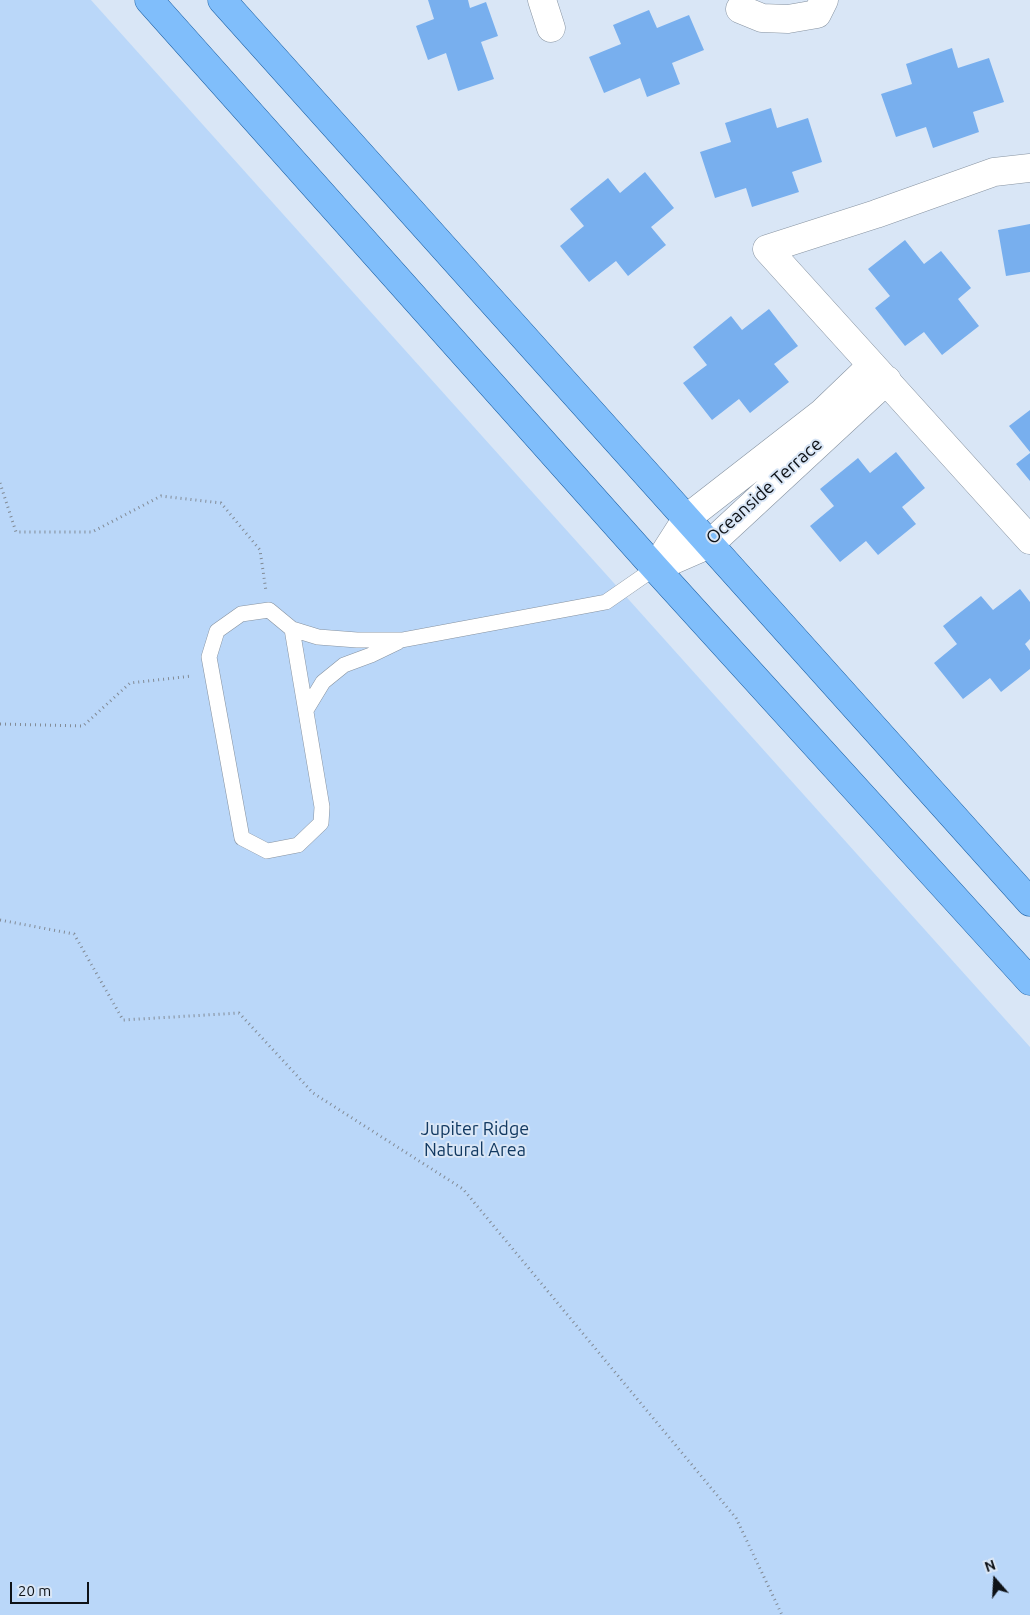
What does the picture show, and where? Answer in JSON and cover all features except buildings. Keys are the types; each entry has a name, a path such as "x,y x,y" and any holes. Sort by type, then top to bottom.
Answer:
{"main road":[{"path":"149,0 655,568 1030,980"},
{"path":"222,0 1030,902"}],"street":[{"path":"542,0 551,28"},
{"path":"740,9 762,18 788,19 816,14 824,0"},
{"path":"1030,168 994,172 892,209 767,249 1030,540"},
{"name":"Oceanside Terrace","path":"655,568 687,518 822,413 879,372"},
{"name":"Oceanside Terrace","path":"655,568 710,544 879,372"}],"lane":[{"path":"292,629 322,806 320,823 298,845 267,851 242,838 209,657 217,631 241,614 269,610 292,629 318,637 357,640 402,640 606,602 655,568"},
{"path":"306,710 323,682 344,665 371,655 402,640"}],"path":[{"path":"0,483 16,532 92,532 161,496 221,503 260,550 269,610"},
{"path":"0,724 83,726 130,683 212,673"},
{"path":"0,920 74,934 123,1020 239,1013 313,1093 463,1189 736,1518 782,1615"}],"green space":[{"name":"Jupiter Ridge Natural Area","path":"0,0 91,0 1030,1047 1030,1615 0,1615"}]}
